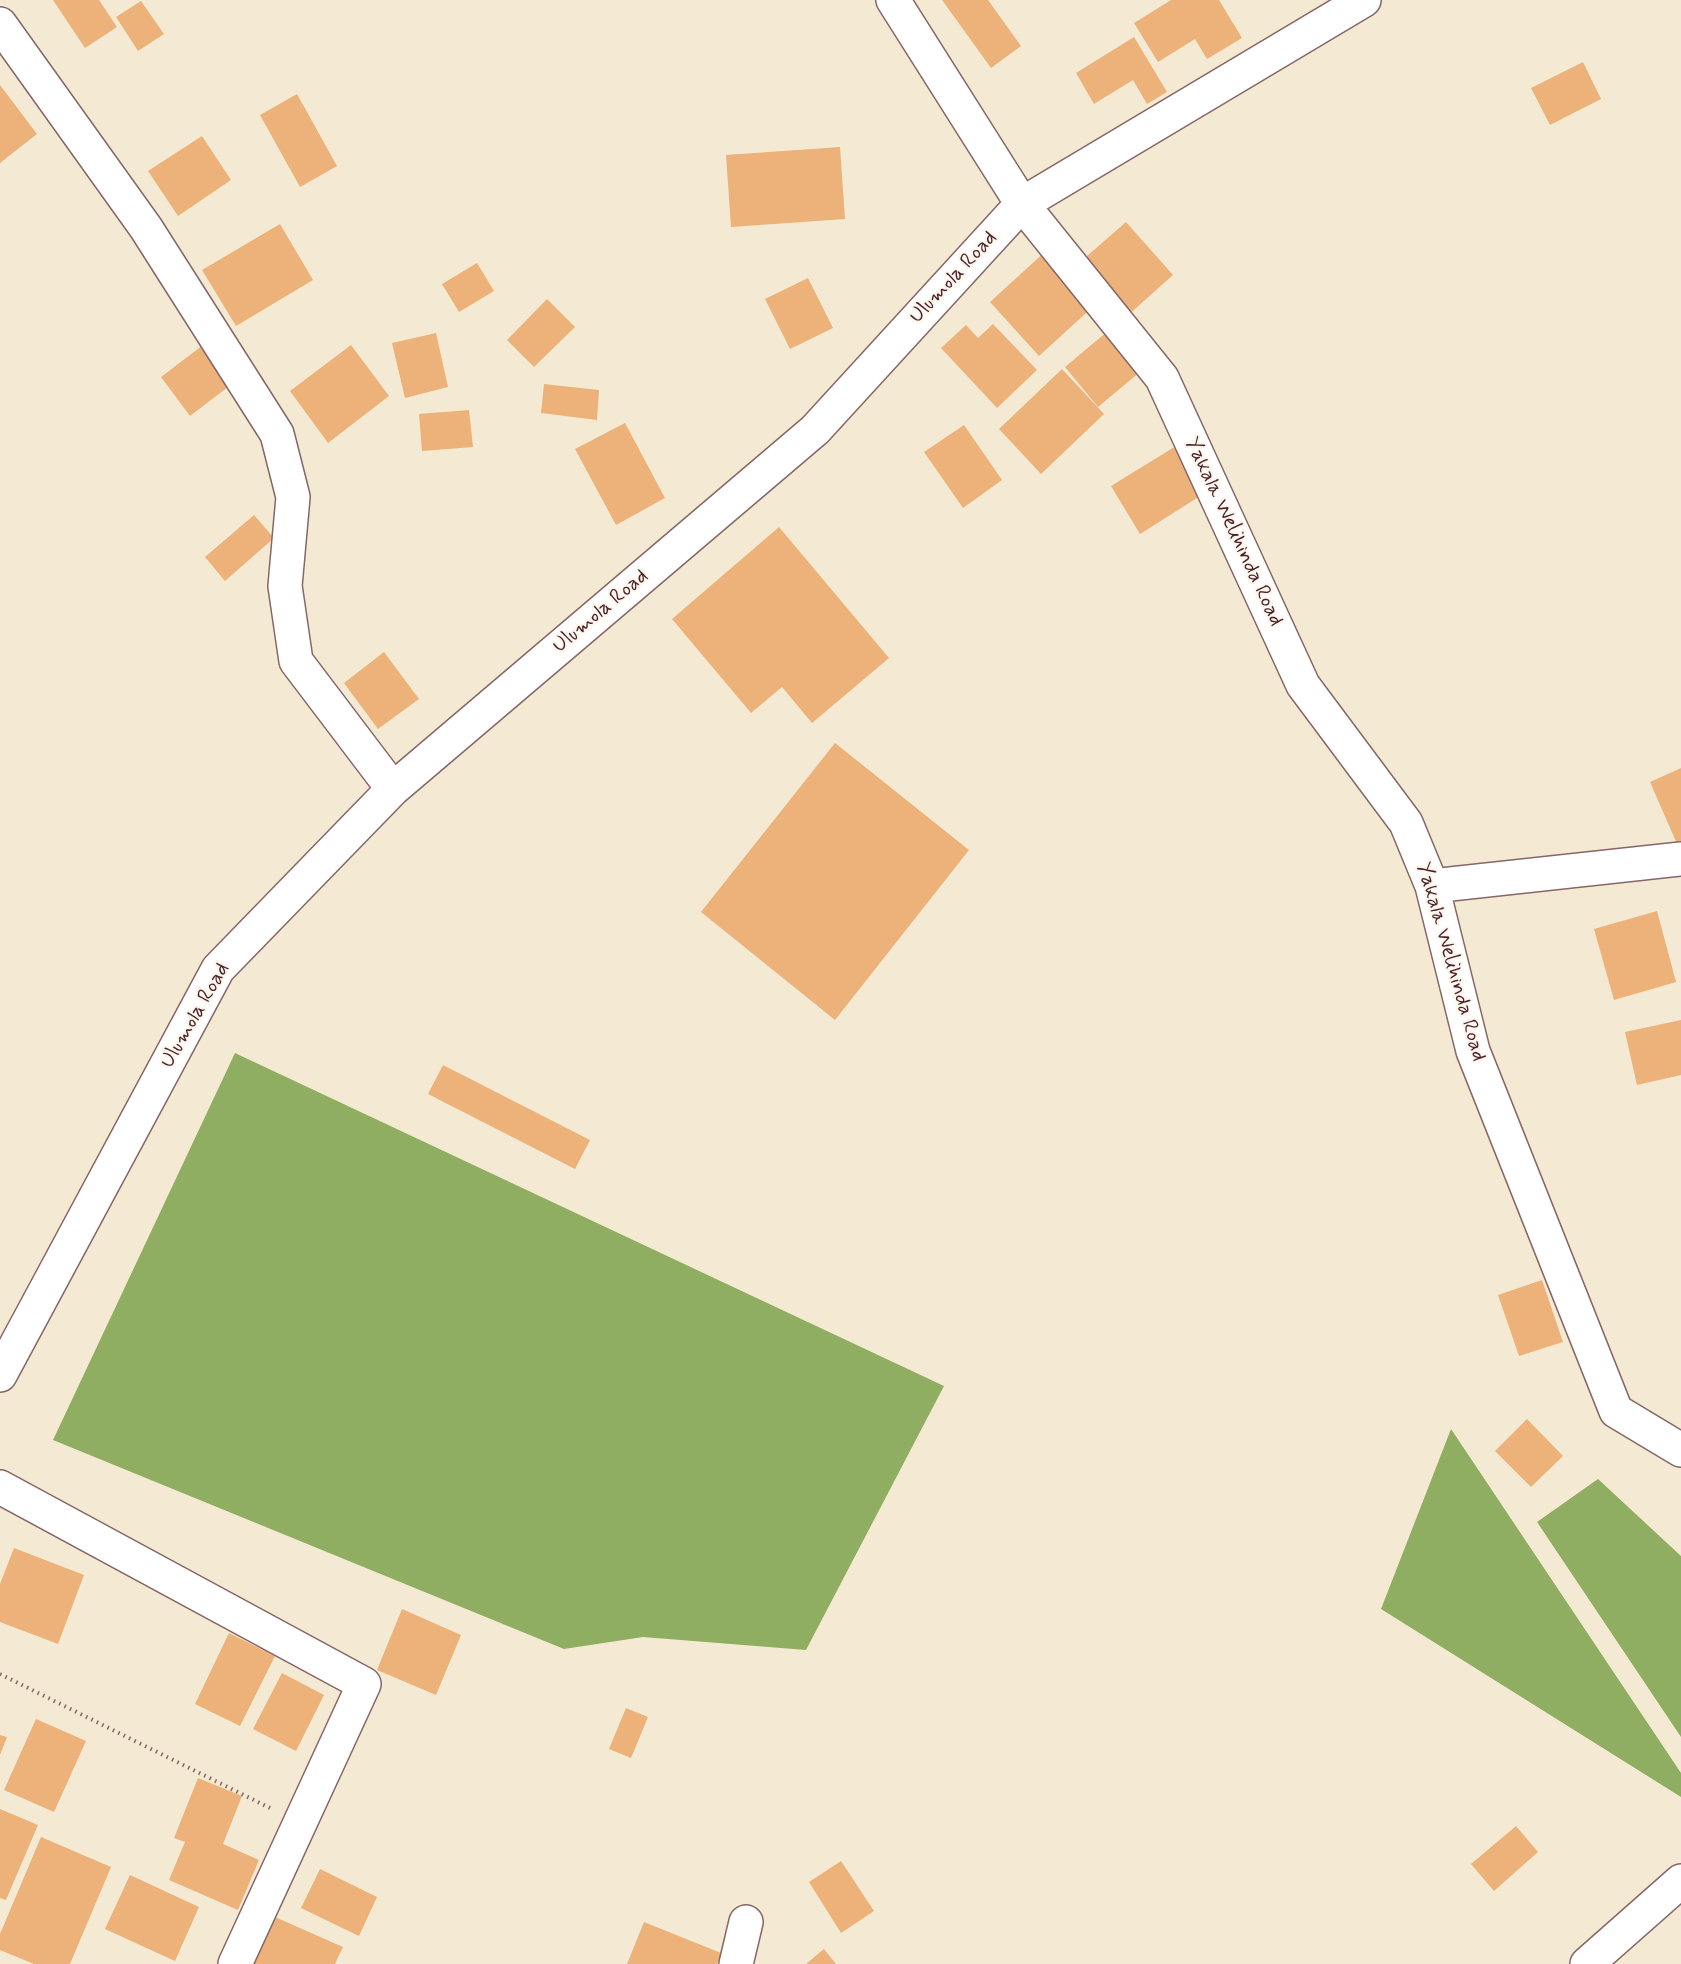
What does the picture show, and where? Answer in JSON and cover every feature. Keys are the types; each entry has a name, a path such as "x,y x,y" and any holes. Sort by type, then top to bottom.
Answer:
{"street":[{"name":"Yakala Welihinda Road","path":"893,0 1022,204 1162,378 1303,685 1406,823 1432,886 1473,1051 1616,1411 1681,1450"},
{"name":"Ulumola Road","path":"0,1375 218,969 393,789 815,430 1022,204 1364,0"},
{"path":"0,24 146,228 277,434 293,497 285,586 296,661 393,789"},
{"path":"1432,886 1681,859"},
{"path":"0,1487 364,1684 235,1964"},
{"path":"1587,1964 1681,1881"},
{"path":"736,1964 746,1922"}],"path":[{"path":"0,1674 300,1823"}],"green space":[{"path":"235,1053 944,1386 806,1650 643,1637 564,1649 53,1440"},
{"path":"1451,1429 1681,1773 1681,1797 1381,1609"},
{"path":"1598,1479 1681,1556 1681,1737 1537,1522"}],"building":[{"path":"53,0 99,0 117,27 85,48"},
{"path":"942,0 988,0 1021,46 991,68"},
{"path":"1171,0 1219,0 1242,38 1207,59 1195,39 1158,62 1134,23"},
{"path":"141,1 164,34 138,51 116,17"},
{"path":"1134,37 1167,92 1147,104 1133,80 1094,104 1076,73"},
{"path":"1583,62 1601,99 1550,125 1531,88"},
{"path":"0,85 37,134 0,163"},
{"path":"297,94 337,166 300,187 260,115"},
{"path":"202,136 231,180 178,216 148,171"},
{"path":"840,147 845,219 731,227 726,155"},
{"path":"1126,222 1173,275 1126,317 1079,263"},
{"path":"280,224 313,280 236,326 202,270"},
{"path":"1048,249 1097,303 1039,356 990,302"},
{"path":"477,263 494,291 459,312 442,284"},
{"path":"808,278 833,328 790,349 765,299"},
{"path":"547,299 575,327 534,367 507,340"},
{"path":"993,324 1037,370 997,408 941,348 966,325 978,338"},
{"path":"1114,326 1147,366 1098,407 1065,367"},
{"path":"436,333 448,387 405,398 392,343"},
{"path":"203,345 232,384 190,416 161,377"},
{"path":"351,345 389,396 328,443 290,391"},
{"path":"1062,369 1104,414 1041,474 999,429"},
{"path":"544,384 599,390 597,420 541,413"},
{"path":"469,410 473,447 422,451 419,414"},
{"path":"625,423 665,498 616,525 575,449"},
{"path":"964,425 1002,480 963,508 924,452"},
{"path":"1176,446 1205,493 1140,534 1111,486"},
{"path":"254,515 274,538 225,581 205,557"},
{"path":"779,527 889,658 812,723 782,687 751,713 672,619"},
{"path":"384,652 419,699 378,729 344,683"},
{"path":"835,743 969,850 835,1020 701,912"},
{"path":"1681,768 1681,845 1678,846 1650,782"},
{"path":"1657,911 1676,982 1614,1000 1594,929"},
{"path":"1681,1020 1681,1075 1637,1085 1625,1032"},
{"path":"443,1065 590,1140 575,1169 428,1094"},
{"path":"1542,1280 1563,1342 1519,1356 1498,1295"},
{"path":"1527,1419 1563,1456 1531,1487 1495,1451"},
{"path":"14,1548 84,1575 58,1644 0,1622 0,1584"},
{"path":"402,1609 461,1635 436,1695 377,1670"},
{"path":"229,1633 275,1656 240,1726 195,1704"},
{"path":"282,1673 324,1695 296,1751 253,1729"},
{"path":"626,1708 648,1717 631,1758 609,1749"},
{"path":"36,1719 86,1741 54,1812 4,1790"},
{"path":"0,1735 7,1737 0,1755"},
{"path":"198,1778 242,1796 223,1844 259,1860 238,1910 169,1880 185,1842 174,1838"},
{"path":"0,1809 38,1825 6,1900 0,1898"},
{"path":"1516,1826 1538,1852 1494,1891 1471,1864"},
{"path":"41,1837 111,1867 70,1964 34,1964 0,1950 0,1934"},
{"path":"841,1861 874,1911 841,1933 809,1882"},
{"path":"320,1869 377,1897 359,1936 301,1908"},
{"path":"130,1875 199,1907 175,1961 105,1929"},
{"path":"275,1917 343,1947 335,1964 254,1964"},
{"path":"644,1922 721,1953 717,1964 627,1964"},
{"path":"824,1949 836,1964 806,1964"}]}
